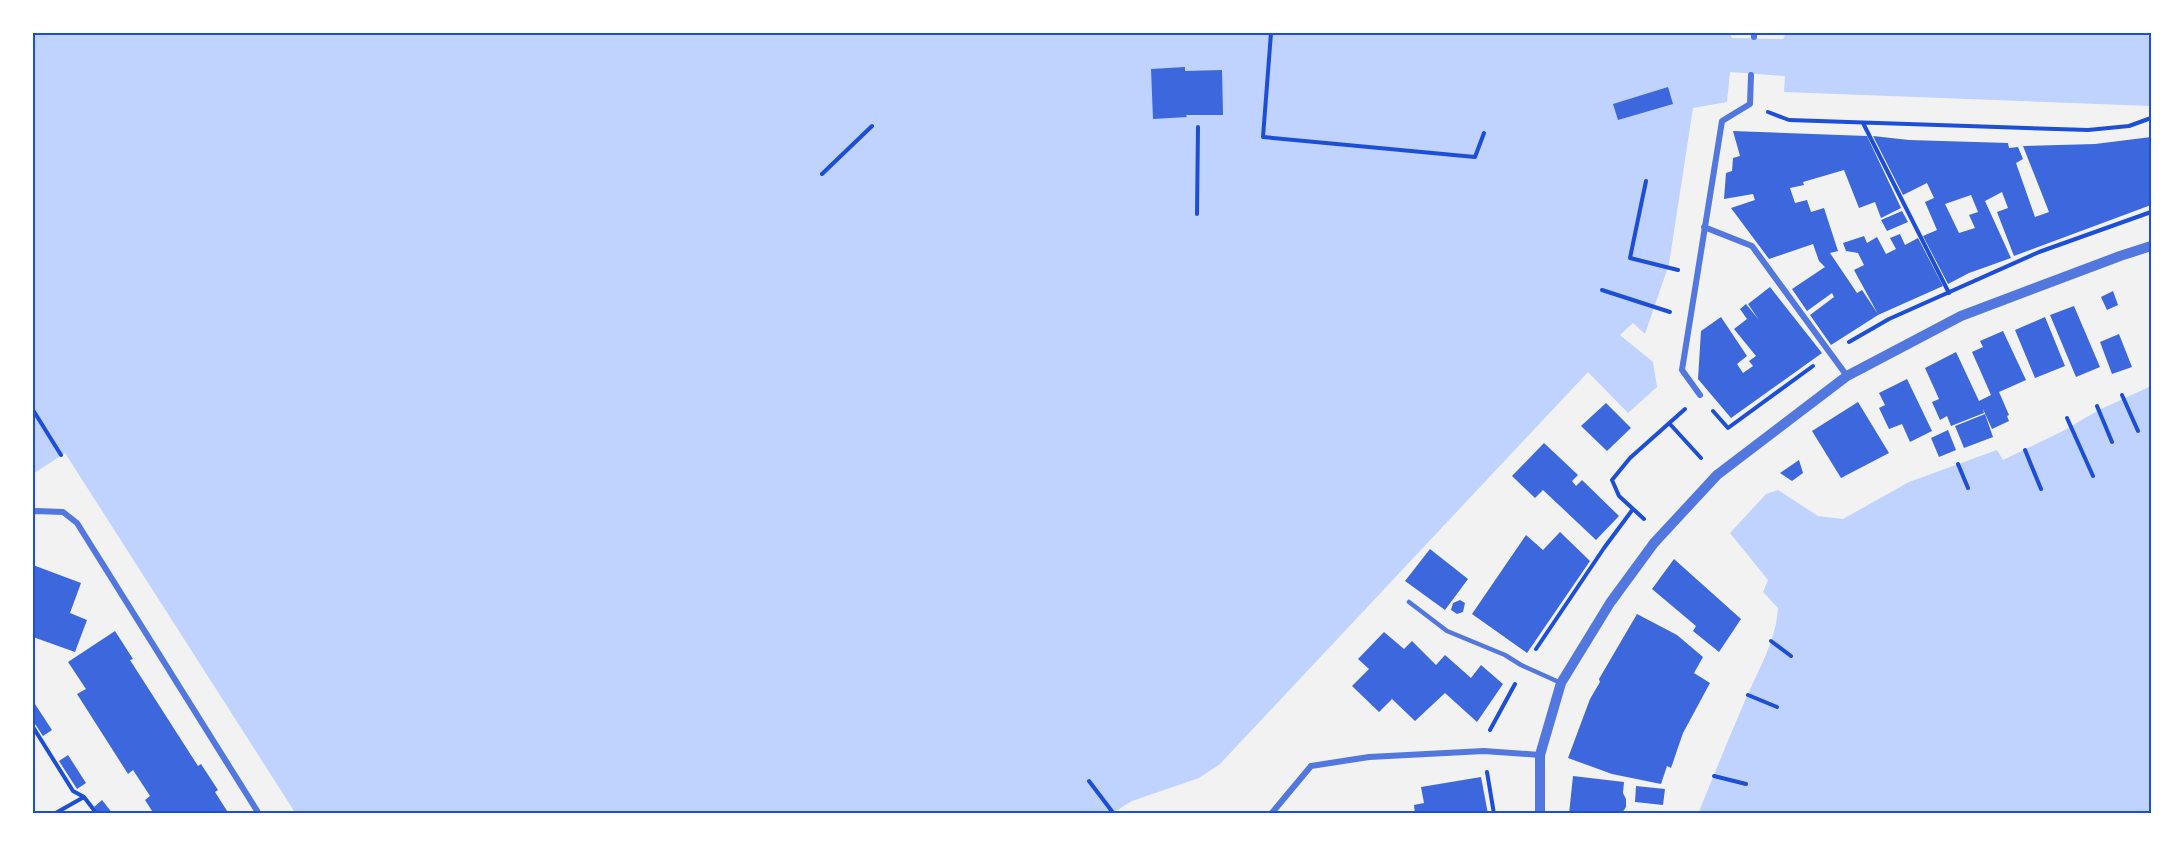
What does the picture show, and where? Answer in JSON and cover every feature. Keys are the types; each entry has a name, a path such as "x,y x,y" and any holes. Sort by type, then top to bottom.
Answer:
{"street":[{"path":"1700,395 1682,370 1704,227 1722,122 1750,104 1751,75"},
{"path":"1704,227 1752,246 1847,376"},
{"path":"1540,814 1539,754 1561,683 1610,603 1654,543 1717,476 1847,376 1961,316 2151,246"},
{"path":"33,512 63,512 77,523 259,814"},
{"path":"1271,814 1311,766 1369,757 1484,751 1539,754"}],"lane":[{"path":"1409,602 1447,631 1505,655 1561,683"}],"path":[{"path":"1271,33 1263,137 1475,157 1484,133"},
{"path":"1750,104 1790,120 1863,123 2088,130 2129,126 2151,118"},
{"path":"1863,123 1961,316"},
{"path":"822,174 872,126"},
{"path":"1197,214 1198,127"},
{"path":"1646,181 1630,258 1668,267"},
{"path":"1602,290 1654,307"},
{"path":"2122,395 2138,431"},
{"path":"2097,406 2112,442"},
{"path":"33,410 61,455"},
{"path":"2067,418 2093,476"},
{"path":"1494,814 1484,751 1487,735 1525,667 1604,548 1633,509 1618,496 1612,480 1630,458 1669,423 1717,476"},
{"path":"2025,450 2042,489"},
{"path":"1958,464 1968,488"},
{"path":"1771,641 1791,656"},
{"path":"1748,694 1777,707"},
{"path":"33,727 73,791 84,798 97,814"},
{"path":"1714,776 1746,784"},
{"path":"1089,781 1114,814"},
{"path":"54,814 84,798"}],"water":[{"path":"33,33 1729,33 1732,38 1783,39 1786,33 2151,33 2151,106 1784,92 1785,76 1730,72 1727,102 1693,108 1669,264 1645,334 1633,323 1620,335 1653,362 1657,387 1628,413 1588,372 1220,764 1199,778 1132,801 1111,814 296,814 65,453 33,474"},
{"path":"2151,386 2151,814 1698,814 1774,633 1778,608 1763,592 1768,580 1730,533 1766,494 1778,490 1818,516 1843,519 1909,482 1997,450 2003,460"}],"building":[{"path":"1185,67 1185,71 1222,70 1223,115 1186,115 1187,117 1153,119 1151,69"},
{"path":"1668,87 1673,104 1618,120 1613,104"},
{"path":"1733,131 1867,136 1901,208 1881,218 1875,202 1859,208 1844,170 1790,188 1795,203 1807,200 1811,212 1824,208 1838,251 1830,253 1857,293 1862,290 1878,314 1854,270 1864,265 1858,253 1846,251 1843,243 1864,236 1867,243 1877,237 1886,254 1896,249 1890,238 1900,234 1905,245 1918,238 1943,286 1878,315 1831,345 1810,315 1834,297 1832,293 1807,311 1792,289 1825,267 1819,261 1813,244 1769,259 1731,208 1755,200 1753,194 1724,199 1726,173 1732,171 1733,158 1740,156"},
{"path":"1873,136 1909,140 2008,143 2009,148 2018,147 2023,159 2016,163 2035,217 2049,212 2023,146 2095,144 2151,137 2151,205 2014,256 1997,212 2008,208 2002,192 1985,201 2011,258 1969,273 1948,284 1923,236 1937,230 1925,202 1934,198 1927,183 1903,195","holes":["1971,195 1978,212 1969,215 1975,228 1959,233 1945,204"]},
{"path":"1902,211 1908,222 1887,231 1881,220"},
{"path":"1770,287 1822,353 1731,418 1698,379 1701,331 1721,317 1747,356 1737,364 1743,373 1753,366 1749,361 1756,356 1734,329 1747,319 1740,309 1746,304 1759,320 1748,304"},
{"path":"2113,291 2118,305 2107,310 2101,297"},
{"path":"2074,306 2100,367 2076,377 2050,315"},
{"path":"2045,317 2065,366 2035,378 2015,330"},
{"path":"2003,331 2026,380 1999,392 2009,415 2007,416 2009,421 1992,429 1983,409 1984,413 1951,426 1947,416 1940,420 1932,402 1939,399 1925,368 1956,352 1979,401 1991,395 1972,352 1983,347 1980,341"},
{"path":"2119,334 2132,367 2112,374 2100,342"},
{"path":"1907,379 1932,431 1910,442 1902,424 1889,429 1879,408 1885,405 1879,393"},
{"path":"1858,402 1889,453 1841,478 1812,431"},
{"path":"1606,403 1631,428 1607,451 1581,426"},
{"path":"1985,414 1993,437 1964,448 1955,426"},
{"path":"1948,430 1956,450 1939,457 1931,438"},
{"path":"1544,443 1578,475 1572,481 1576,486 1582,480 1619,516 1596,540 1543,490 1535,498 1512,476"},
{"path":"1799,460 1803,473 1792,481 1780,473"},
{"path":"1560,532 1590,561 1527,653 1472,614 1526,535 1543,550"},
{"path":"1430,549 1468,579 1445,610 1405,581"},
{"path":"1674,559 1741,619 1719,652 1693,631 1696,626 1652,589"},
{"path":"33,565 81,583 70,613 87,620 75,652 33,637"},
{"path":"1460,600 1465,603 1463,612 1457,614 1451,610 1453,603"},
{"path":"1637,614 1677,635 1703,657 1694,673 1710,683 1683,733 1671,768 1667,766 1661,784 1612,774 1568,758 1590,699 1600,682 1599,679"},
{"path":"115,631 133,659 130,660 198,766 201,764 218,790 215,792 229,814 154,814 145,800 150,796 133,770 128,774 77,694 86,689 68,662"},
{"path":"1384,632 1404,649 1412,641 1436,665 1445,655 1471,678 1481,665 1503,684 1477,722 1445,693 1415,721 1392,699 1379,712 1352,686 1369,669 1358,659"},
{"path":"33,701 52,730 43,736 33,721"},
{"path":"68,755 86,783 77,789 59,761"},
{"path":"1573,776 1624,782 1623,793 1626,807 1622,813 1569,814"},
{"path":"1481,777 1488,814 1415,814 1414,805 1424,803 1421,787"},
{"path":"1636,786 1665,789 1663,805 1635,802"},
{"path":"102,800 113,814 99,814 94,807"}]}
